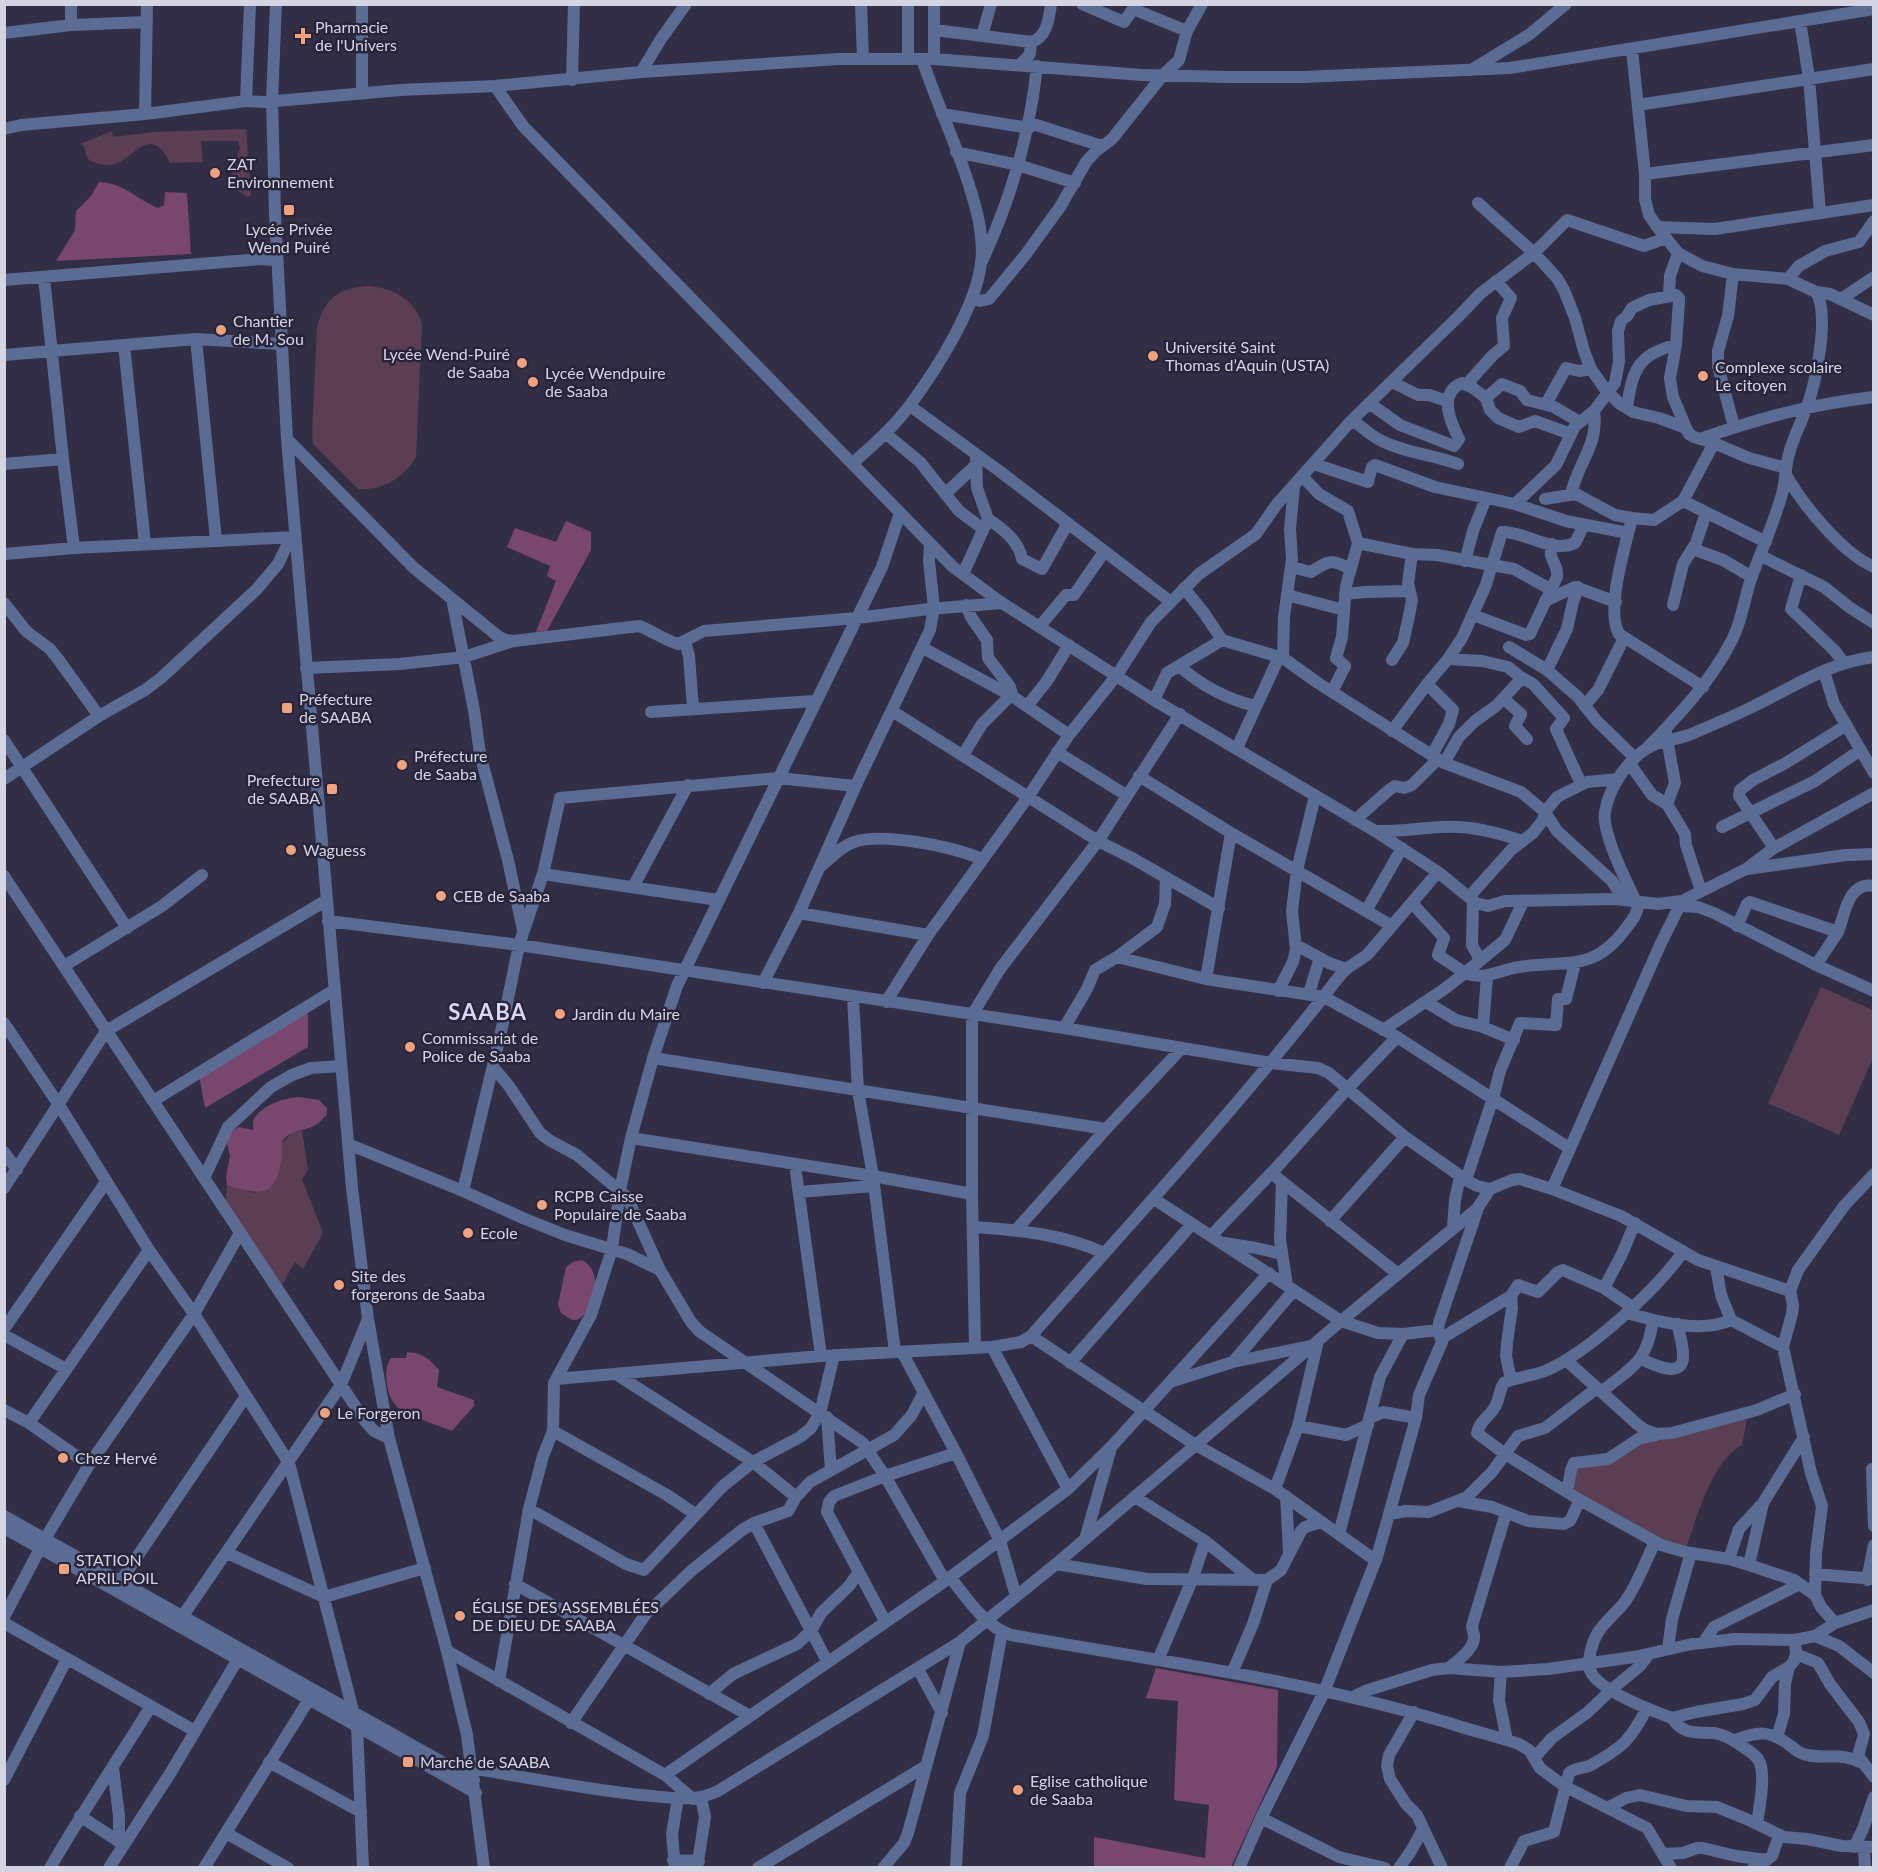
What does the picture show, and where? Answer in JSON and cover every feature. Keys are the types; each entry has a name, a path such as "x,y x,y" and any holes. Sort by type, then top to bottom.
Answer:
{"street":[{"path":"71,4 71,25"},
{"path":"145,114 147,4"},
{"path":"246,101 250,4"},
{"path":"271,4 268,101 273,260 282,344"},
{"path":"276,4 268,101 293,537 348,1144 368,1318 389,1438 447,1651 467,1735 484,1868"},
{"path":"362,4 362,93"},
{"path":"572,80 574,4"},
{"path":"641,72 686,4"},
{"path":"861,4 863,59"},
{"path":"908,4 908,58"},
{"path":"934,4 934,30 928,59 942,114 979,223 982,262"},
{"path":"982,36 991,4"},
{"path":"934,30 1031,42 1040,38 1043,33 1051,4"},
{"path":"1082,4 1124,22 1134,7 1187,31"},
{"path":"973,297 980,301 989,299 1044,230 1086,162 1101,146 1112,139 1163,75 1179,60 1187,31 1202,4"},
{"path":"1467,72 1530,34 1566,4"},
{"path":"4,129 21,125 145,114 246,101 495,86 641,72 839,59 908,58 1163,75 1303,77 1467,72 1632,50 1874,9"},
{"path":"1800,21 1809,78 1820,213"},
{"path":"4,33 71,25 147,22"},
{"path":"1020,65 1030,54 1031,42"},
{"path":"1632,50 1649,215 1678,253 1702,266 1733,274 1788,279 1816,292 1830,294 1874,315"},
{"path":"853,463 910,406 942,357 973,297 982,262 997,229 1029,125 1036,66"},
{"path":"1638,105 1874,69"},
{"path":"495,86 523,126 853,463 943,559 1002,603 1154,700 1402,848 1438,872 1480,905 1488,906 1501,902 1633,902 1698,907 1874,991"},
{"path":"942,114 1029,125 1101,146"},
{"path":"1645,174 1874,145"},
{"path":"956,152 1018,165 1075,183"},
{"path":"1478,203 1534,253 1557,278 1564,290 1591,369 1609,393 1626,408 1686,428"},
{"path":"1657,227 1715,229 1874,205"},
{"path":"886,1002 928,935 1028,797 1069,735 1117,675 1151,622 1199,574 1256,534 1277,504 1352,420 1476,298 1534,253 1567,220 1644,246 1665,238"},
{"path":"1788,279 1799,266 1825,251 1859,242 1874,221"},
{"path":"1670,295 1670,276 1678,253"},
{"path":"4,280 261,259 273,260"},
{"path":"1733,274 1724,335 1718,351 1718,366 1734,427"},
{"path":"45,277 51,351 74,548"},
{"path":"1841,299 1874,278"},
{"path":"1370,403 1396,423 1454,446 1460,439 1451,425 1447,400 1458,385 1467,384 1504,346 1502,318 1512,298 1496,281"},
{"path":"1412,903 1444,938 1438,955 1474,977 1487,976 1521,966 1575,963 1613,945 1636,916 1614,853 1604,819 1605,811 1618,778 1648,747 1666,734 1702,687 1732,641 1782,493 1789,452 1807,406 1817,368 1822,305 1816,292"},
{"path":"1515,504 1556,465 1578,422 1594,411 1609,393 1616,380 1619,361 1618,331 1621,321 1632,308 1650,300 1676,295 1679,298 1676,345 1670,378 1671,388 1689,434 1786,472 1800,497 1832,534 1858,558 1874,567"},
{"path":"4,355 196,339 282,344"},
{"path":"196,339 216,540"},
{"path":"124,345 145,544"},
{"path":"1626,408 1630,385 1643,359 1676,345"},
{"path":"1546,404 1566,368 1578,371 1591,369"},
{"path":"1616,380 1630,385"},
{"path":"1392,382 1418,395 1429,395 1447,400"},
{"path":"1486,398 1501,383 1521,392 1527,400 1546,404 1578,422"},
{"path":"1467,384 1486,398 1492,413 1500,420 1519,427 1534,421 1571,434"},
{"path":"1700,439 1807,406 1874,397"},
{"path":"910,406 976,460 1068,523 1171,602"},
{"path":"1572,494 1579,469 1594,439 1596,428 1594,411"},
{"path":"1352,420 1382,441 1404,450 1439,457 1458,465"},
{"path":"885,433 920,462 959,511 1016,542 1022,559 1041,569 1045,567 1068,523"},
{"path":"287,439 414,568 499,637 514,641"},
{"path":"1545,499 1576,494 1619,516 1656,519 1683,501 1714,442"},
{"path":"4,464 63,459"},
{"path":"945,494 976,460"},
{"path":"963,574 986,524 978,493 976,460"},
{"path":"1314,464 1368,482 1375,465 1435,487 1515,504 1584,525 1628,533"},
{"path":"1303,477 1319,494 1348,511 1358,543 1345,594 1342,637 1336,658 1346,666 1332,692"},
{"path":"1540,480 1549,515"},
{"path":"1237,748 1255,706 1281,657 1291,567 1290,529 1294,487"},
{"path":"1465,561 1473,531 1486,498"},
{"path":"1683,501 1766,542"},
{"path":"1591,502 1598,527"},
{"path":"499,1681 529,1509 543,1456 553,1431 556,1379 591,1315 612,1249 620,1190 631,1138 676,986 685,972 718,900 882,567 900,513"},
{"path":"1673,605 1683,564 1693,549 1706,513"},
{"path":"1632,518 1622,551 1616,602 1616,629 1624,638 1702,687"},
{"path":"1392,731 1462,638 1488,582 1501,534 1504,531 1552,544 1574,544 1584,525"},
{"path":"4,554 74,548 293,537"},
{"path":"4,779 161,678 234,613 278,564 293,537"},
{"path":"763,983 799,913 855,786 930,630 934,608 929,561 930,543"},
{"path":"1358,543 1520,571 1550,589"},
{"path":"1473,615 1518,632 1530,634 1557,573 1550,557 1552,544"},
{"path":"1693,549 1724,560 1752,577"},
{"path":"1040,626 1066,595 1074,594 1104,552"},
{"path":"1392,660 1403,643 1412,600 1409,591 1409,574 1412,554"},
{"path":"1761,556 1831,591 1849,607 1874,623"},
{"path":"1291,567 1311,572 1330,561 1338,562 1350,569"},
{"path":"1801,575 1791,609 1834,650 1844,663"},
{"path":"1545,601 1578,587 1616,602"},
{"path":"1547,670 1568,629 1572,602 1578,587"},
{"path":"1184,588 1222,640 1281,657 1438,759 1521,792 1545,812 1557,831 1633,902"},
{"path":"1345,594 1409,591"},
{"path":"1287,595 1344,610"},
{"path":"452,599 476,718 480,754 508,860 523,932"},
{"path":"4,603 26,631 50,649 99,716"},
{"path":"306,668 400,664 464,657 514,641 639,626 653,630 678,644 704,631 1002,603"},
{"path":"966,605 971,617 987,640 988,658 1010,687 1012,696"},
{"path":"1499,665 1518,632"},
{"path":"1585,705 1598,690 1624,638"},
{"path":"1154,700 1164,676 1222,640"},
{"path":"685,642 689,656 693,708"},
{"path":"1028,706 1052,674 1068,645"},
{"path":"1509,647 1547,670 1585,705 1633,761 1652,795 1667,804 1686,835 1686,845 1701,891"},
{"path":"923,648 1012,696 1069,735"},
{"path":"1666,734 1688,735 1751,708 1800,681 1858,658 1874,657"},
{"path":"1448,659 1508,667 1541,691 1564,718 1556,729 1581,784"},
{"path":"1179,666 1221,695 1255,706"},
{"path":"1824,671 1831,697 1845,726 1874,773"},
{"path":"1355,820 1393,787 1404,788 1412,784 1459,737 1504,699 1522,678"},
{"path":"1426,684 1453,710 1438,759"},
{"path":"963,754 982,724 1012,696"},
{"path":"1504,699 1521,714 1515,726 1527,739"},
{"path":"651,712 816,701"},
{"path":"892,711 1098,841 1219,908"},
{"path":"975,1348 971,1107 972,1015 1000,969 1098,841 1180,714"},
{"path":"1774,848 1739,794 1744,785 1784,764 1845,726"},
{"path":"1666,734 1675,783 1667,804"},
{"path":"4,740 127,928"},
{"path":"1722,827 1815,781 1859,751"},
{"path":"1057,752 1126,795"},
{"path":"1139,776 1231,833 1392,926"},
{"path":"463,1191 493,1068 519,945 543,874 560,798 778,778 855,786"},
{"path":"1480,960 1472,945 1471,898 1511,850 1539,826 1545,812 1557,797 1581,784 1618,778"},
{"path":"633,887 688,785"},
{"path":"1552,1190 1661,943 1681,904 1701,891 1746,869 1774,848 1874,793"},
{"path":"1278,991 1293,962 1296,945 1292,921 1297,870 1315,796"},
{"path":"1375,831 1398,832 1455,827 1502,834 1522,841"},
{"path":"1206,979 1231,833"},
{"path":"817,870 852,843 878,837 941,847 982,859"},
{"path":"1366,910 1402,848"},
{"path":"1746,869 1846,855 1874,854"},
{"path":"556,1379 827,1356 992,1347 1021,1342 1031,1336 1154,1199 1271,1063 1346,969 1367,955 1438,872"},
{"path":"543,874 718,900"},
{"path":"64,966 162,906 202,875"},
{"path":"4,876 365,1421 374,1431 389,1438"},
{"path":"1064,1028 1087,989 1095,970 1117,957 1157,927 1165,904 1166,877"},
{"path":"1816,965 1838,932 1854,890 1861,885 1874,886"},
{"path":"4,1188 106,1032 327,900"},
{"path":"1383,1030 1426,1002 1505,940 1523,902"},
{"path":"1737,926 1750,902 1838,932"},
{"path":"799,913 928,935"},
{"path":"328,921 519,945 1064,1028 1271,1063 1321,1068 1405,1137 1463,1178 1490,1189 1516,1179 1552,1190 1610,1211 1683,1252 1716,1267 1790,1291"},
{"path":"1296,945 1346,969"},
{"path":"1117,957 1206,979 1324,997 1397,1037 1569,1148"},
{"path":"1309,993 1320,958"},
{"path":"1453,1227 1455,1200 1493,1098 1500,1071 1521,1022 1556,1025 1558,999 1566,999 1575,963"},
{"path":"1483,1028 1487,976"},
{"path":"153,1101 334,990"},
{"path":"853,997 858,1091 899,1352 956,1453 1000,1541 1016,1596"},
{"path":"1426,1002 1456,1020 1514,1040"},
{"path":"4,1023 289,1463 356,1721 363,1868"},
{"path":"1216,1240 1271,1173 1397,1037"},
{"path":"1016,1230 1182,1048"},
{"path":"653,1058 1106,1129"},
{"path":"204,1178 228,1127 271,1087 292,1075 311,1068 340,1066"},
{"path":"493,1068 509,1086 540,1133 578,1155 620,1190 630,1202 660,1270 699,1331 858,1439 869,1450 947,1579 986,1621 1002,1632 1353,1697 1414,1712 1508,1740 1525,1746 1539,1768 1564,1786 1647,1828 1671,1868"},
{"path":"1330,1221 1405,1137"},
{"path":"631,1138 795,1165 873,1181 972,1194"},
{"path":"348,1144 535,1223 612,1249 660,1270"},
{"path":"4,1152 17,1170"},
{"path":"795,1165 827,1356 823,1415 831,1470"},
{"path":"1271,1173 1398,1274"},
{"path":"1835,1623 1821,1607 1815,1594 1816,1553 1822,1506 1811,1473 1783,1347 1792,1314 1790,1291 1797,1270 1844,1206 1874,1174"},
{"path":"799,1192 873,1181"},
{"path":"1282,1181 1280,1240 1291,1288"},
{"path":"4,1329 106,1182"},
{"path":"1239,1868 1261,1818 1324,1692 1375,1560 1416,1418 1419,1395 1441,1345 1439,1323 1477,1209 1490,1189"},
{"path":"1154,1199 1341,1320 1378,1333 1440,1334 1511,1296 1518,1286 1538,1292 1558,1272 1563,1270 1604,1288 1629,1310 1653,1320 1678,1324 1713,1325 1731,1320"},
{"path":"4,1516 43,1543 238,1659 474,1780 697,1798 718,1791 960,1642 1056,1564 1341,1320 1477,1209"},
{"path":"1604,1288 1635,1223"},
{"path":"1070,1363 1192,1224"},
{"path":"974,1227 1016,1230 1079,1242 1104,1253"},
{"path":"4,1617 43,1543 89,1465 194,1314 240,1233"},
{"path":"1216,1240 1282,1254"},
{"path":"29,1423 149,1250"},
{"path":"1683,1252 1669,1272 1629,1310 1566,1360 1545,1371 1511,1380 1502,1385 1496,1405 1480,1423 1477,1430 1480,1437 1505,1454 1655,1542 1691,1553 1749,1564 1800,1584 1815,1594"},
{"path":"1716,1267 1721,1295 1731,1320 1783,1347"},
{"path":"665,1775 947,1579 1068,1489 1172,1382 1269,1274"},
{"path":"1233,1362 1291,1288"},
{"path":"1511,1296 1512,1308 1506,1356 1511,1380"},
{"path":"182,1617 341,1385 368,1318"},
{"path":"1389,1514 1406,1511 1429,1512 1470,1495 1518,1436 1545,1428 1633,1368 1641,1359 1650,1338 1653,1320"},
{"path":"1641,1359 1662,1369 1674,1370 1680,1365 1683,1354 1678,1324"},
{"path":"1339,1534 1380,1377 1403,1334"},
{"path":"4,1335 66,1369"},
{"path":"1031,1336 1194,1444 1281,1492 1375,1560"},
{"path":"1172,1382 1233,1362 1315,1343"},
{"path":"1289,1553 1281,1492 1298,1426 1315,1343"},
{"path":"992,1347 1068,1489"},
{"path":"1566,1360 1645,1430 1662,1434"},
{"path":"616,1374 753,1462 796,1497"},
{"path":"572,1723 645,1615 691,1571 742,1530 754,1523 785,1514 810,1482 894,1435 911,1416 923,1394"},
{"path":"1567,1492 1574,1463 1608,1459 1640,1438 1757,1410 1795,1394"},
{"path":"120,1582 246,1396"},
{"path":"4,1410 29,1423 89,1465"},
{"path":"1298,1426 1346,1435 1383,1412 1416,1418"},
{"path":"529,1509 626,1564 644,1570 723,1486 753,1462 807,1433 823,1415"},
{"path":"553,1431 667,1495 695,1514"},
{"path":"1729,1559 1739,1529 1763,1503 1804,1437"},
{"path":"1086,1536 1112,1446"},
{"path":"885,1621 827,1512 829,1502 834,1496 885,1476 956,1453"},
{"path":"1872,1469 1874,1526"},
{"path":"777,1482 810,1482"},
{"path":"1135,1497 1204,1541 1253,1580"},
{"path":"1458,1501 1492,1507 1528,1521 1564,1524 1570,1521 1580,1500"},
{"path":"1749,1564 1763,1503"},
{"path":"1449,1668 1466,1652 1474,1638 1472,1626 1506,1513"},
{"path":"1232,1673 1253,1624 1267,1580 1281,1569 1305,1527 1322,1522"},
{"path":"754,1523 827,1661"},
{"path":"4,1528 43,1543 120,1582 311,1696"},
{"path":"1158,1660 1193,1578 1204,1541"},
{"path":"1655,1542 1624,1602 1597,1633 1589,1663 1592,1674 1611,1690 1672,1718 1755,1700 1772,1677 1789,1667"},
{"path":"1815,1574 1870,1580 1874,1545"},
{"path":"227,1553 324,1597 424,1568"},
{"path":"1668,1650 1672,1619 1691,1553"},
{"path":"1056,1564 1147,1579 1267,1580"},
{"path":"709,1694 733,1674 794,1646 811,1631 821,1613 849,1586 859,1572"},
{"path":"515,1584 750,1716"},
{"path":"1702,1642 1714,1627 1800,1584"},
{"path":"1353,1697 1426,1671 1449,1668 1501,1672 1548,1669 1649,1654 1702,1642 1735,1639 1795,1640 1815,1636 1835,1623 1874,1610"},
{"path":"4,1623 195,1731"},
{"path":"956,1868 960,1793 983,1736 1002,1632"},
{"path":"1815,1636 1839,1646 1874,1673"},
{"path":"1777,1737 1784,1714 1785,1684 1789,1667 1796,1654 1795,1640"},
{"path":"883,1868 904,1843 960,1642"},
{"path":"447,1651 665,1775 697,1798 705,1817 698,1866 674,1864 672,1834 678,1798"},
{"path":"1534,1758 1552,1738 1588,1712 1640,1666 1649,1654"},
{"path":"1796,1654 1818,1663 1830,1684 1859,1722 1864,1734 1858,1751 1862,1763 1874,1777"},
{"path":"4,1780 67,1659"},
{"path":"113,1866 122,1844 195,1731 238,1659"},
{"path":"918,1669 942,1713"},
{"path":"1501,1672 1499,1700 1508,1740"},
{"path":"204,1868 311,1696"},
{"path":"50,1868 80,1816 151,1706"},
{"path":"1511,1866 1524,1841 1554,1832 1564,1786 1571,1771 1592,1764 1629,1740 1647,1708"},
{"path":"1414,1712 1389,1755 1388,1776 1406,1804 1417,1815 1442,1868"},
{"path":"1672,1718 1684,1731 1725,1735 1755,1755 1761,1766 1761,1795 1757,1824"},
{"path":"1735,1740 1757,1733 1777,1737 1806,1755 1845,1756 1862,1763"},
{"path":"269,1762 361,1812"},
{"path":"758,1868 926,1766"},
{"path":"113,1768 122,1844"},
{"path":"1609,1807 1626,1798 1640,1795 1686,1806 1717,1808 1757,1824 1779,1836 1864,1847"},
{"path":"1865,1868 1863,1828 1874,1797"},
{"path":"80,1816 122,1844"},
{"path":"1261,1818 1339,1857 1385,1868"},
{"path":"1399,1868 1423,1828"},
{"path":"226,1833 288,1868"},
{"path":"1753,1868 1774,1854 1779,1836"},
{"path":"1664,1854 1683,1853 1697,1848 1750,1859 1767,1860"}],"shaded area":[{"path":"246,129 251,195 248,197 228,184 240,148 238,141 201,141 203,162 170,163 162,151 155,145 148,144 118,163 108,165 90,161 84,146 80,144 112,131 113,137 153,132"},
{"path":"99,182 124,188 158,208 164,205 165,192 187,193 191,254 56,261 75,230 76,211 91,196"},
{"path":"368,286 386,289 402,296 419,315 422,324 416,457 392,482 376,488 358,489 313,444 317,327 324,309 334,296 348,289"},
{"path":"566,521 591,532 591,550 547,631 536,632 556,581 547,576 550,566 507,547 515,528 556,542"},
{"path":"1821,987 1873,1010 1873,1058 1839,1135 1768,1103"},
{"path":"308,1010 308,1047 205,1108 199,1075"},
{"path":"299,1097 319,1100 327,1108 327,1114 316,1125 295,1132 284,1139 279,1170 271,1187 258,1192 227,1185 230,1155 226,1140 230,1132 239,1127 253,1130 254,1119 265,1108 282,1100"},
{"path":"302,1130 308,1170 302,1179 323,1233 303,1269 295,1262 279,1290 225,1207 227,1185 254,1193 278,1176 282,1143 292,1133"},
{"path":"582,1260 590,1267 594,1276 594,1296 585,1314 573,1320 561,1313 558,1304 566,1267"},
{"path":"407,1352 425,1357 439,1370 437,1387 474,1400 474,1406 452,1431 415,1417 401,1415 393,1402 387,1386 387,1368 391,1358 406,1358"},
{"path":"1728,1420 1747,1420 1742,1445 1731,1453 1714,1477 1700,1507 1685,1551 1569,1493 1576,1459 1616,1456 1636,1441"},
{"path":"1156,1668 1278,1690 1277,1767 1231,1867 1094,1867 1094,1837 1205,1858 1209,1805 1174,1800 1178,1701 1146,1698"}],"place":[{"name":"Pharmacie de l'Univers","path":"303,36"},
{"name":"ZAT Environnement","path":"215,173"},
{"name":"Lycée Privée Wend Puiré","path":"289,210"},
{"name":"Chantier de M. Sou","path":"221,330"},
{"name":"Université Saint Thomas d’Aquin (USTA)","path":"1153,356"},
{"name":"Lycée Wend-Puiré de Saaba","path":"522,363"},
{"name":"Complexe scolaire Le citoyen","path":"1703,376"},
{"name":"Lycée Wendpuire de Saaba","path":"533,382"},
{"name":"Préfecture de SAABA","path":"287,708"},
{"name":"Préfecture de Saaba","path":"402,765"},
{"name":"Prefecture de SAABA","path":"332,789"},
{"name":"Waguess","path":"291,850"},
{"name":"CEB de Saaba","path":"441,896"},
{"name":"Jardin du Maire","path":"560,1014"},
{"name":"Commissariat de Police de Saaba","path":"410,1047"},
{"name":"RCPB Caisse Populaire de Saaba","path":"542,1205"},
{"name":"Ecole","path":"468,1233"},
{"name":"Site des forgerons de Saaba","path":"339,1285"},
{"name":"Le Forgeron","path":"325,1413"},
{"name":"Chez Hervé","path":"63,1458"},
{"name":"STATION APRIL POIL","path":"64,1569"},
{"name":"ÉGLISE DES ASSEMBLÉES DE DIEU DE SAABA","path":"460,1616"},
{"name":"Marché de SAABA","path":"408,1762"},
{"name":"Eglise catholique de Saaba","path":"1018,1790"}],"district":[{"name":"SAABA","path":"488,1012"}]}
